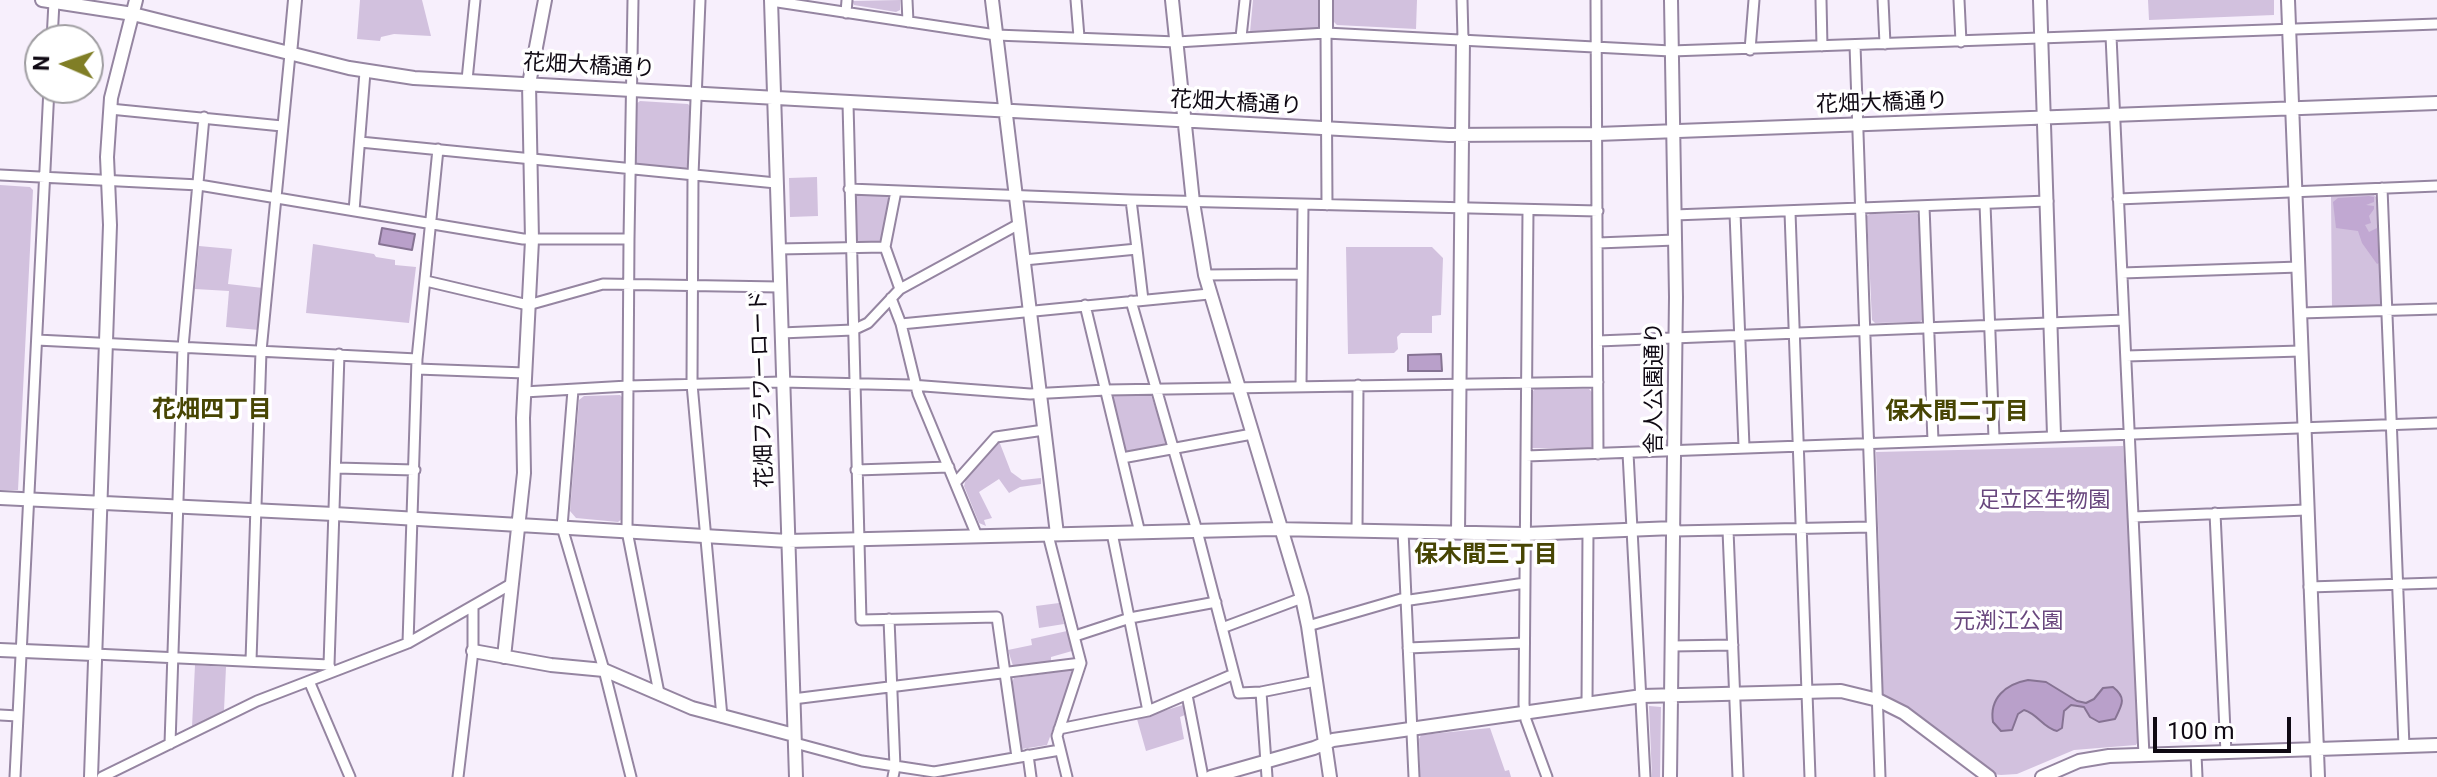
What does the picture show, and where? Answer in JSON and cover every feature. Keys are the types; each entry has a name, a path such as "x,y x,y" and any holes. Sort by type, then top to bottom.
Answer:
{"street":[{"path":"91,777 110,225 110,109 136,0"},
{"path":"251,661 261,351 295,0"},
{"path":"467,80 475,0"},
{"path":"504,657 524,473 524,392 532,240 529,84 545,0"},
{"path":"633,0 627,531 659,693"},
{"path":"700,0 693,175 692,384 722,717"},
{"path":"771,0 996,35 1177,42 1326,33 1671,51 2437,24"},
{"name":"花畑フラワーロード","path":"771,0 796,777"},
{"path":"846,13 847,0"},
{"path":"907,0 908,22"},
{"path":"992,0 1044,430 1052,534 1081,663 1057,736 1067,777"},
{"path":"1076,0 1079,37"},
{"path":"1172,0 1193,202 1205,275 1302,598 1330,777"},
{"path":"1241,37 1245,0"},
{"path":"1326,0 1327,205"},
{"path":"1458,532 1462,0"},
{"path":"1596,0 1598,454"},
{"name":"舎人公園通り","path":"1670,777 1676,338 1671,0"},
{"path":"1750,50 1754,0"},
{"path":"1821,0 1822,46"},
{"path":"1883,0 1885,44"},
{"path":"1959,0 1961,42"},
{"path":"2040,0 2054,435"},
{"path":"2288,0 2318,777"},
{"path":"48,1 50,24"},
{"name":"花畑大橋通り","path":"48,1 90,3 365,72 848,103 1461,136 1597,134 2437,103"},
{"path":"2111,36 2144,755"},
{"path":"1855,45 1880,777"},
{"path":"354,211 365,72"},
{"path":"848,103 861,620 997,617 1017,757"},
{"path":"15,777 48,104"},
{"path":"110,109 282,126"},
{"path":"170,744 183,347 204,117"},
{"path":"360,142 776,183"},
{"path":"408,643 417,364 438,149"},
{"path":"0,175 199,185 532,240 629,239"},
{"path":"2118,199 2437,186"},
{"path":"2382,188 2404,746"},
{"path":"849,189 1193,202 1598,211"},
{"path":"896,191 885,247 900,289"},
{"path":"1131,200 1143,300"},
{"path":"1674,215 2048,201"},
{"path":"1985,204 1994,438"},
{"path":"1301,386 1303,205"},
{"path":"1924,206 1933,441"},
{"path":"1528,210 1525,714 1547,777"},
{"path":"1790,212 1810,777"},
{"path":"1735,213 1744,447"},
{"path":"781,333 853,330 868,323 900,289 1019,224"},
{"path":"1598,243 1675,240"},
{"path":"778,249 885,247"},
{"path":"1024,260 1137,249"},
{"path":"2122,273 2299,267"},
{"path":"1205,275 1302,274"},
{"path":"426,281 528,305 603,284 779,287"},
{"path":"901,324 1209,294"},
{"path":"891,298 901,324 916,386 977,536"},
{"path":"1131,301 1197,531 1239,693 1316,681"},
{"path":"1085,305 1140,533"},
{"path":"2300,313 2437,309"},
{"path":"1598,341 2124,320"},
{"path":"37,340 339,354 525,373"},
{"path":"2126,356 2301,351"},
{"path":"330,668 339,354"},
{"path":"524,392 782,382 1039,393 1598,382"},
{"path":"1357,531 1358,385"},
{"path":"573,390 562,527 604,670 631,777"},
{"path":"1526,456 2437,423"},
{"path":"956,482 996,437 1044,430"},
{"path":"1122,458 1252,434"},
{"path":"1628,453 1645,777"},
{"path":"856,470 949,467"},
{"path":"336,468 415,470"},
{"path":"0,498 788,541 1282,529 1525,534 1633,529 1871,527"},
{"path":"2133,517 2306,510"},
{"path":"2215,513 2226,753"},
{"path":"1728,530 1738,777"},
{"path":"1403,531 1414,777"},
{"path":"1587,704 1588,531"},
{"path":"1112,533 1148,711"},
{"path":"102,777 235,711 309,681 330,668 408,643 513,583"},
{"path":"1308,626 1406,599 1525,583"},
{"path":"2309,587 2437,583"},
{"path":"1222,628 1302,598"},
{"path":"1075,636 1130,618 1216,602"},
{"path":"458,777 473,651 473,607"},
{"path":"889,619 894,772"},
{"path":"1408,648 1524,643"},
{"path":"1672,646 1733,645"},
{"path":"0,650 251,661 330,668"},
{"path":"473,651 551,665 604,670 692,708 894,772 945,771 1060,750"},
{"path":"793,699 1081,663"},
{"path":"1059,729 1148,711 1234,674"},
{"path":"309,681 350,777"},
{"path":"1211,777 1333,740 1642,696 1807,690 1841,691 1878,700 1931,731 1989,777"},
{"path":"1261,692 1267,777"},
{"path":"1187,695 1203,777"},
{"path":"0,715 18,716"},
{"path":"2042,777 2065,766 2095,758 2437,745"},
{"path":"2196,754 2197,777"},
{"path":"1028,755 1031,777"}],"green space":[{"path":"360,0 422,0 431,36 394,34 381,37 380,41 357,39"},
{"path":"900,0 900,10 896,12 854,5 852,1"},
{"path":"1253,0 1319,0 1319,29 1250,32"},
{"path":"1334,0 1417,0 1416,29 1337,25 1334,22"},
{"path":"2148,0 2274,0 2274,15 2149,20"},
{"path":"640,101 688,104 691,107 689,165 686,168 637,164 636,104"},
{"path":"817,177 818,216 790,217 789,178"},
{"path":"0,185 30,187 33,190 18,490 0,490"},
{"path":"858,195 887,195 890,199 882,239 878,242 857,240"},
{"path":"2374,195 2377,198 2381,305 2332,308 2331,196"},
{"path":"1917,213 1922,320 1875,323 1872,320 1867,216"},
{"path":"313,244 374,254 395,260 395,265 416,267 409,323 306,313"},
{"path":"199,246 232,249 228,284 263,288 259,330 226,327 229,291 195,289"},
{"path":"1346,247 1432,247 1443,258 1441,315 1432,316 1432,333 1401,333 1397,337 1398,349 1394,353 1348,354"},
{"path":"1535,389 1589,389 1592,392 1592,447 1532,448"},
{"path":"620,395 622,519 618,522 576,518 570,511 579,400 584,396"},
{"path":"1151,395 1167,442 1164,446 1129,452 1124,449 1112,397"},
{"path":"999,441 1011,472 1022,480 1041,478 1041,484 1020,487 1009,493 999,479 979,492 992,518 984,520 986,526 979,523 964,486 966,479"},
{"name":"元渕江公園","path":"2123,446 2143,733 2136,745 2074,750 2017,774 1992,774 1920,716 1883,695 1876,452"},
{"path":"1059,603 1064,624 1039,628 1036,606"},
{"path":"1067,631 1072,651 1051,657 1051,661 1013,666 1008,650 1032,645 1031,639"},
{"path":"195,665 226,667 224,710 192,727"},
{"path":"1071,670 1073,673 1047,745 1022,749 1019,747 1014,678"},
{"path":"1183,705 1185,715 1180,717 1184,739 1146,751 1137,719"},
{"path":"1649,706 1661,707 1660,777 1652,777"},
{"path":"1490,728 1505,771 1509,770 1511,777 1420,777 1421,735"}],"shaded area":[{"path":"2374,197 2374,202 2366,205 2374,206 2374,209 2369,216 2371,223 2365,225 2369,232 2377,228 2377,264 2362,243 2358,231 2336,228 2333,202 2338,198"},
{"path":"382,228 415,234 412,250 379,244"},
{"path":"1441,354 1442,371 1408,371 1408,355"},
{"path":"2028,680 2046,682 2077,701 2086,703 2103,688 2113,687 2122,698 2121,706 2115,719 2099,722 2090,717 2084,707 2071,705 2064,711 2062,728 2057,731 2024,710 2018,714 2012,730 2001,731 1993,722 1992,713 1997,699 2006,689"}],"district":[{"name":"花畑四丁目","path":"212,411"},
{"name":"保木間二丁目","path":"1957,413"},
{"name":"保木間三丁目","path":"1486,556"}],"park label":[{"name":"足立区生物園","path":"2044,501"}]}
